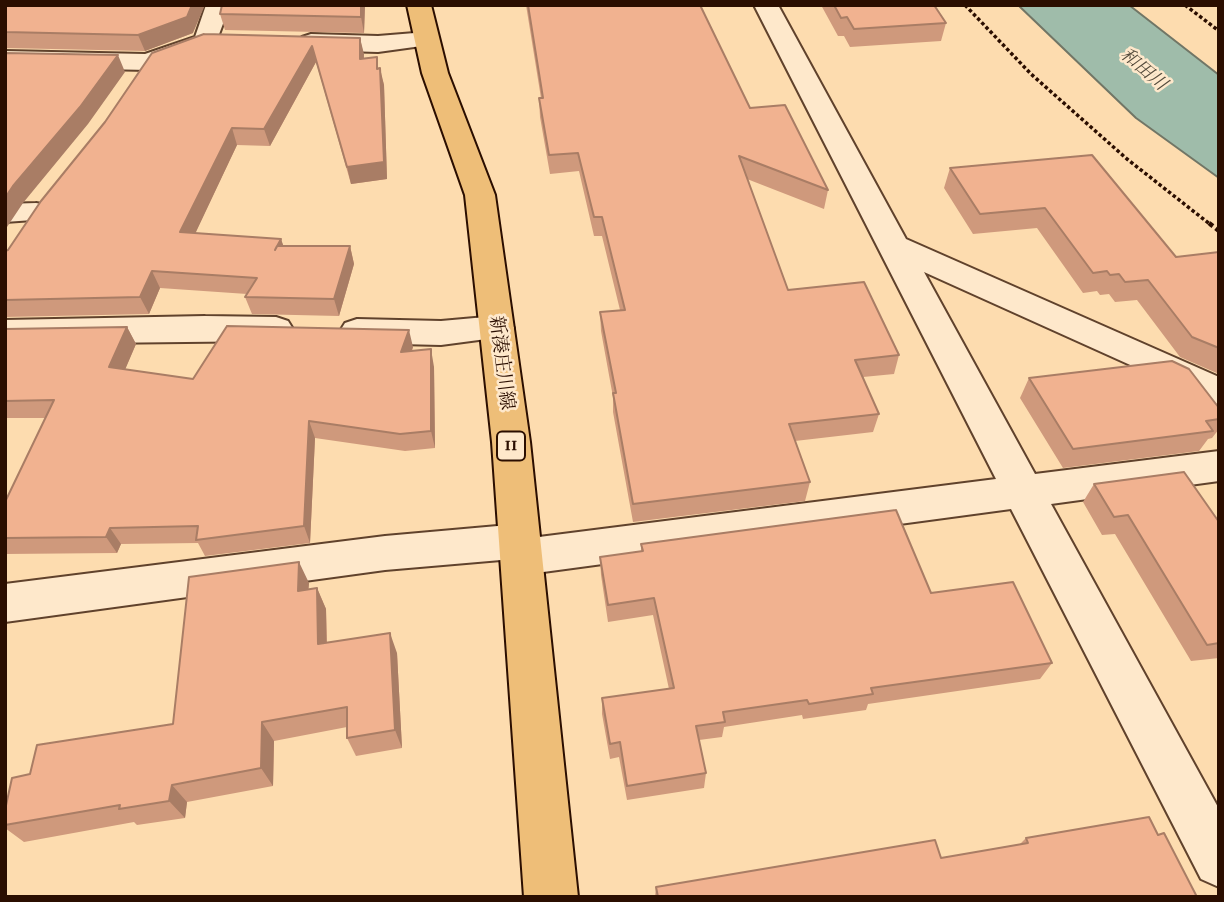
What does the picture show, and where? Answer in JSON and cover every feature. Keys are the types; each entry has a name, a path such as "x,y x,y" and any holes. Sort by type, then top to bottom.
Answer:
{"main road":[{"name":"新湊庄川線","path":"423,22 435,74 480,195 520,549 551,897"}],"street":[{"path":"5,59 148,62 219,40 218,5"},
{"path":"766,5 1219,861"},
{"path":"291,41 378,44 423,22"},
{"path":"128,92 148,62"},
{"path":"11,227 45,202"},
{"path":"890,243 1219,392"},
{"path":"5,331 205,328 440,333 496,328"},
{"path":"5,603 385,552 520,549 1023,492 1219,466"}],"path":[{"path":"965,5 1041,83 1127,159 1219,231"},
{"path":"1185,5 1219,31"}],"water":[{"name":"和田川","path":"1018,5 1129,5 1219,75 1219,178 1136,118"}],"building":[{"path":"5,5 192,5 187,17 138,35 5,32"},
{"path":"222,5 361,5 361,17 220,14"},
{"path":"528,5 700,5 750,108 785,105 828,190 739,156 788,290 864,282 899,355 855,360 879,414 789,424 810,482 633,504 600,312 625,310 602,217 594,217 578,153 549,155"},
{"path":"834,5 934,5 946,23 854,29 847,17 841,18"},
{"path":"204,34 360,38 360,59 377,57 377,69 380,68 384,162 347,167 312,46 264,129 232,128 180,232 281,239 277,246 350,246 334,299 245,297 257,278 152,271 140,297 5,300 5,251 41,201 105,122 152,53"},
{"path":"5,53 118,55 80,107 5,198"},
{"path":"1092,155 1176,257 1219,252 1219,348 1192,337 1148,280 1125,282 1119,274 1110,275 1107,271 1093,273 1045,208 980,214 950,168"},
{"path":"227,326 409,330 401,352 431,349 431,431 400,434 309,421 304,526 196,540 198,526 110,528 106,537 5,538 5,502 54,400 5,401 5,329 127,327 109,367 193,379"},
{"path":"1172,361 1189,369 1219,408 1219,419 1206,421 1213,431 1073,449 1029,378"},
{"path":"1184,472 1219,522 1219,643 1207,645 1128,515 1114,517 1094,484"},
{"path":"896,510 931,593 1013,582 1052,663 871,688 873,694 809,704 807,700 723,712 725,722 696,726 706,773 627,786 620,742 610,744 602,698 674,688 654,598 608,605 600,557 643,551 641,544"},
{"path":"299,562 298,591 317,588 318,644 390,633 395,730 347,738 347,707 262,722 261,768 172,785 169,801 119,809 120,805 5,825 5,810 12,778 30,774 37,745 173,724 189,577"},
{"path":"1149,817 1158,835 1164,833 1197,897 658,897 656,887 935,840 941,858 1028,843 1026,838"}]}
